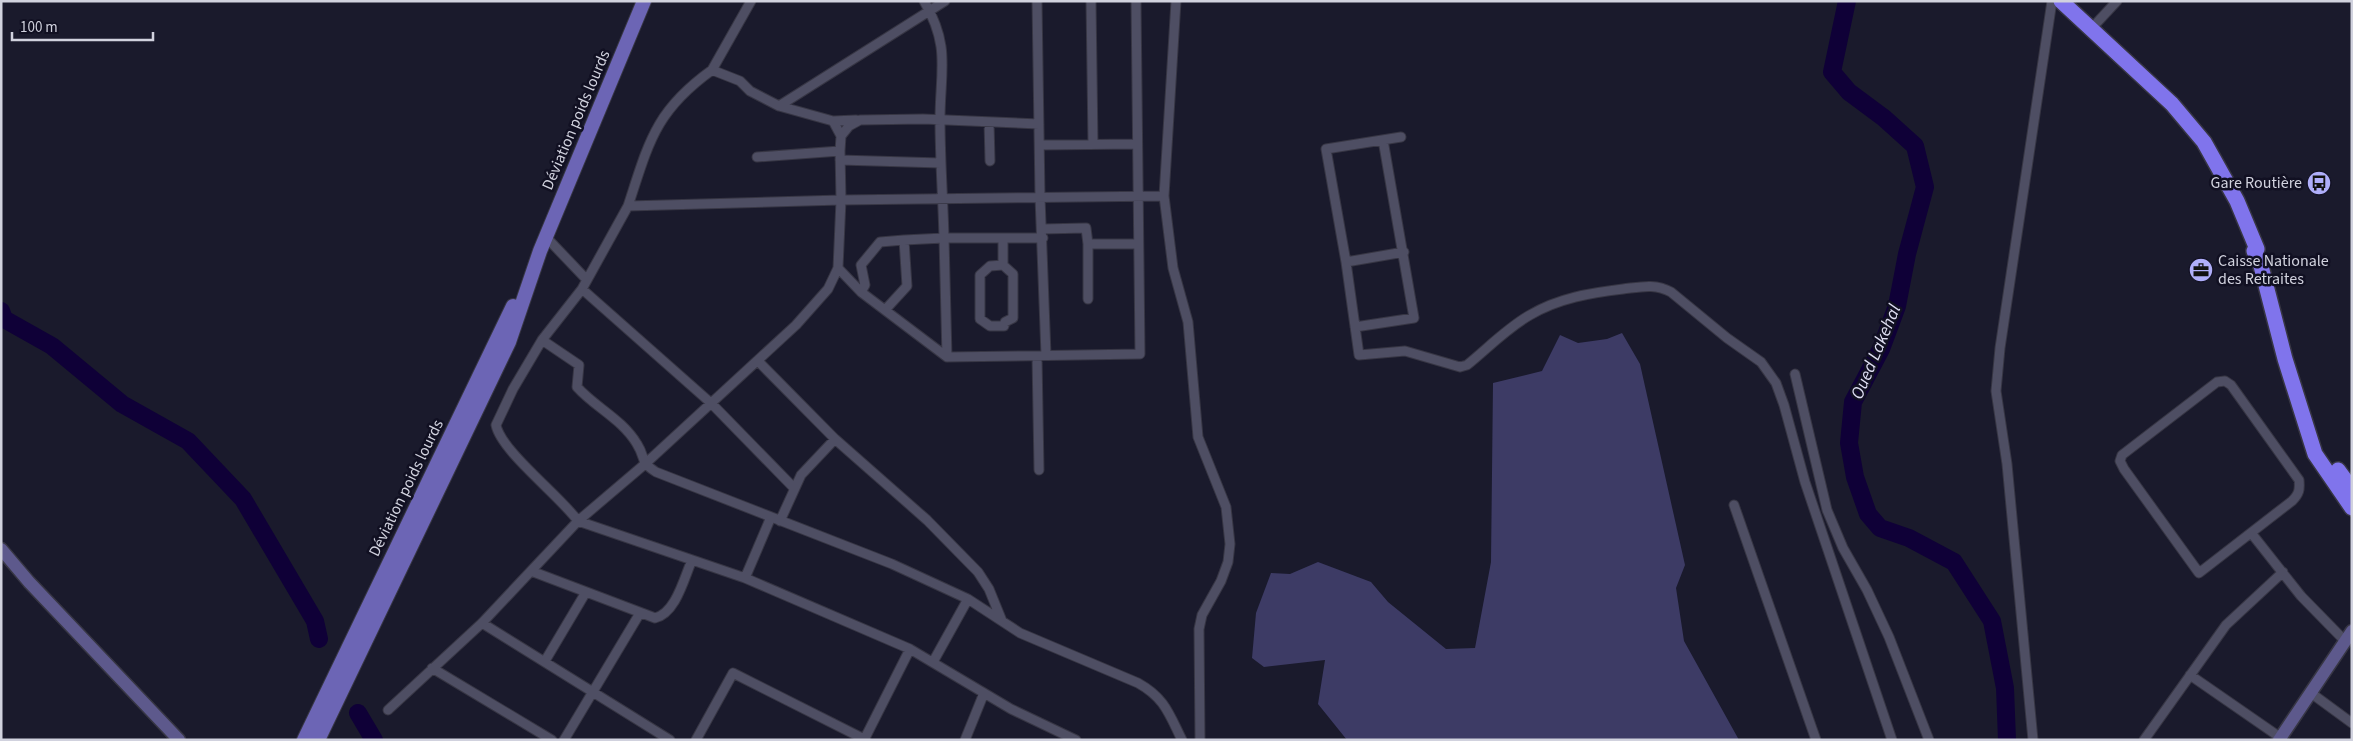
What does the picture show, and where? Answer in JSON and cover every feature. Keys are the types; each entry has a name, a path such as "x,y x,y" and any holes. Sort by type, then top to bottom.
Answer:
{"highway":[{"path":"2061,1 2172,104 2204,142 2237,201 2257,249 2254,251 2261,266 2285,359 2315,454 2352,508"},
{"path":"2309,431 2318,440 2352,489"}],"main road":[{"name":"Déviation poids lourds","path":"304,740 540,251 644,1"},
{"name":"Déviation poids lourds","path":"318,740 509,342 540,251"},
{"path":"1,549 29,582 179,740"},
{"path":"2280,739 2349,637"}],"street":[{"path":"751,1 712,70 691,85 663,116 651,136 628,206 582,289 542,340 497,418 497,430 503,443 567,506 578,521 746,578 910,649 984,693 1076,740"},
{"path":"924,1 941,37 943,55 940,120 947,357"},
{"path":"779,106 945,1"},
{"path":"1037,1 1042,234 1039,470"},
{"path":"1091,1 1094,144"},
{"path":"838,268 862,292 947,357 1140,354 1136,1"},
{"path":"1176,1 1164,196 1173,268 1188,322 1198,437 1226,507 1230,544 1228,562 1221,581 1202,616 1199,629 1200,740"},
{"path":"2033,740 2007,464 1996,391 2000,348 2052,1"},
{"path":"2091,29 2117,1"},
{"path":"712,70 740,81 750,91 779,106 833,122 940,120 1039,124"},
{"path":"841,136 849,126 860,120"},
{"path":"388,710 482,623 578,521 712,404 796,325 828,289 838,268 841,200 841,136 833,122"},
{"path":"989,122 990,160"},
{"path":"1401,137 1326,149 1346,262 1359,355 1405,351 1460,367 1467,365 1529,315 1562,300 1590,294 1657,286 1672,292 1727,338 1761,362 1776,383 1805,482 1892,740"},
{"path":"1355,327 1414,318 1384,140"},
{"path":"1040,145 1137,144"},
{"path":"757,157 840,156 942,162"},
{"path":"628,206 841,200 1164,196"},
{"path":"862,292 865,285 861,265 880,242 944,238 1003,239 1086,228 1088,244 1088,299"},
{"path":"546,237 587,280"},
{"path":"1003,239 1003,265 1013,274 1013,318 1005,322 1004,326 990,326 980,319 980,275 990,266 1003,265"},
{"path":"885,310 906,286 904,240"},
{"path":"1088,244 1138,244"},
{"path":"1346,262 1404,252"},
{"path":"582,289 712,404 794,488"},
{"path":"542,340 579,365 577,387 589,400 620,421 638,445 645,464 656,472 892,564 968,599 1020,633 1155,692 1163,702 1182,740"},
{"path":"758,361 835,439 927,520 978,572 989,589 1002,621"},
{"path":"1795,374 1827,510 1843,548 1867,590 1889,637 1929,740"},
{"path":"2225,381 2232,385 2299,480 2298,495 2252,534 2199,573 2120,461 2122,455 2217,382 2225,381"},
{"path":"780,521 794,488 802,475 835,439"},
{"path":"1734,505 1816,740"},
{"path":"746,578 771,517"},
{"path":"2252,534 2301,596 2349,637"},
{"path":"531,571 655,618 663,617 670,608 692,560"},
{"path":"2144,740 2226,625 2282,572"},
{"path":"545,661 586,592"},
{"path":"933,662 968,599"},
{"path":"564,740 640,613"},
{"path":"482,623 670,740"},
{"path":"696,740 733,673 865,739 910,649"},
{"path":"432,668 552,740"},
{"path":"2190,674 2280,739"},
{"path":"965,740 984,693"},
{"path":"2311,693 2352,723"}],"shaded area":[{"path":"1622,333 1640,364 1685,565 1676,588 1684,641 1739,740 1347,740 1318,704 1325,660 1264,667 1252,658 1256,613 1271,573 1290,574 1318,562 1371,582 1388,602 1446,649 1475,648 1491,562 1493,383 1542,371 1560,335 1578,343 1607,339"}],"waterway":[{"name":"Oued Lakehal","path":"1847,1 1832,72 1849,92 1884,118 1915,146 1925,187 1907,254 1897,306 1881,349 1853,402 1849,443 1855,477 1868,514 1880,528 1909,538 1954,562 1992,621 2005,688 2007,740"},
{"path":"1,311 4,319 52,346 122,404 188,441 243,499 315,621 319,639"},
{"path":"358,713 374,740"}],"place":[{"name":"Gare Routière","path":"2319,183"},
{"name":"Caisse Nationale des Retraites","path":"2201,270"}]}
